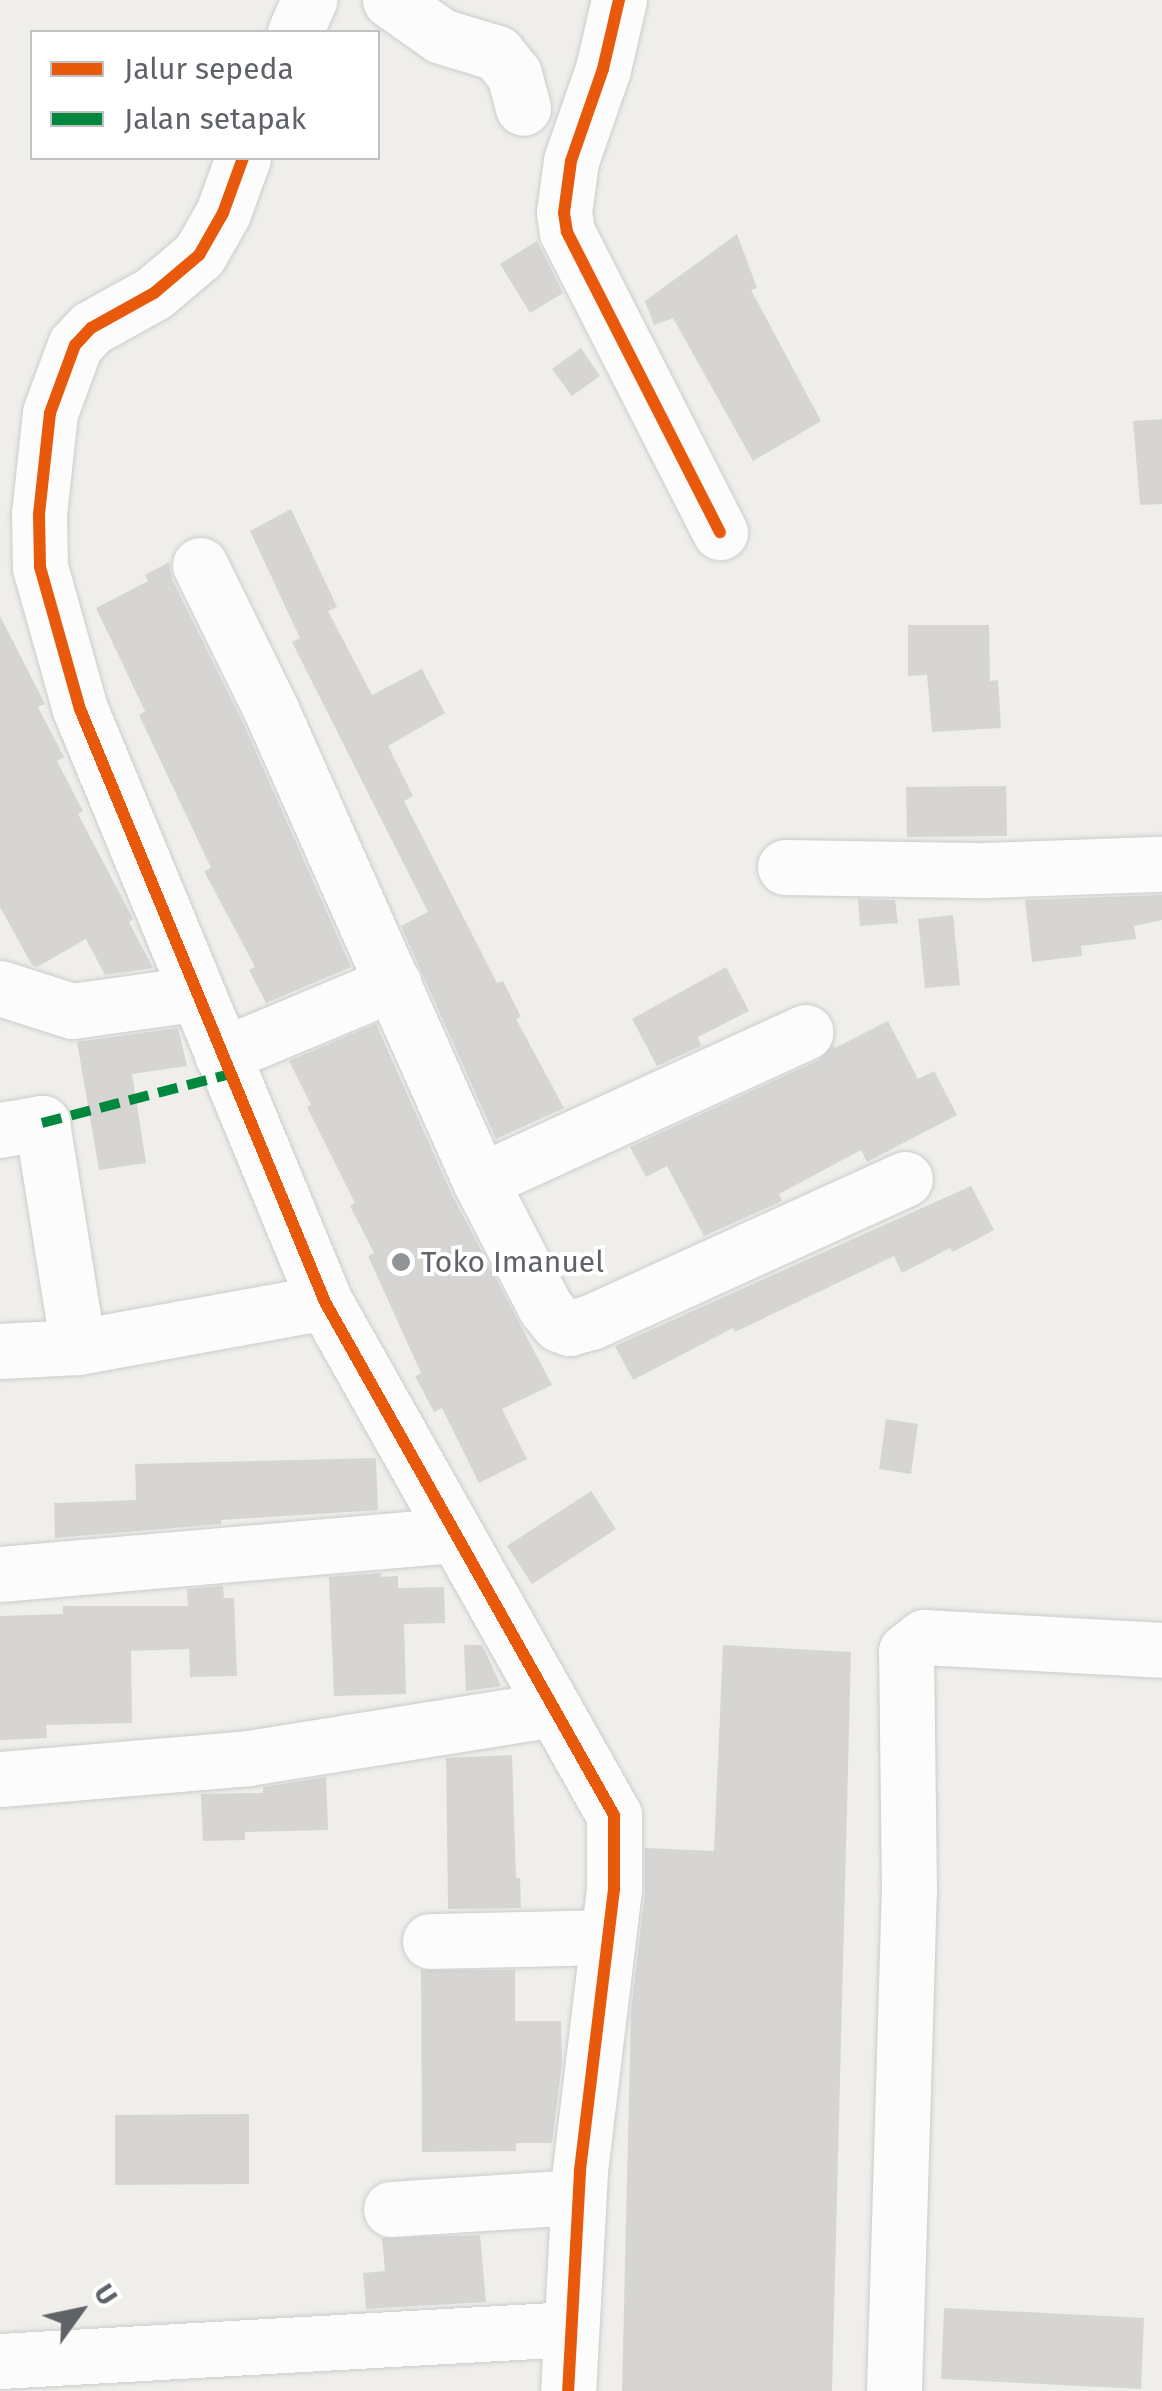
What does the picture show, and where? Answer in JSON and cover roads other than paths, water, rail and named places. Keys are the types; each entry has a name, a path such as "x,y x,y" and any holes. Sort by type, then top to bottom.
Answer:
{"street":[{"path":"296,30 309,0"},
{"path":"390,0 441,36 497,53 514,74 523,108"},
{"path":"619,0 572,162 564,213 567,232 720,532"},
{"path":"242,160 223,213 199,255 154,292 91,328 74,345 50,413 39,514 20,571 324,1302 614,1815 614,1889 578,2198 568,2391"},
{"path":"200,565 252,666 480,1180 544,1307 568,1328 591,1322 904,1179"},
{"path":"785,866 986,870 1162,864"},
{"path":"222,1055 394,984"},
{"path":"0,988 40,1004 72,1011 194,994"},
{"path":"480,1180 806,1032"},
{"path":"0,1130 42,1123 78,1347"},
{"path":"0,1351 78,1347 324,1302"},
{"path":"0,1574 454,1536"},
{"path":"894,2391 909,1892 906,1651 924,1637 1162,1650"},
{"path":"0,1779 248,1758 553,1709"},
{"path":"430,1942 606,1938"},
{"path":"392,2209 578,2198"},
{"path":"0,2361 572,2329"}],"place":[{"name":"Toko Imanuel","path":"401,1262"}]}
